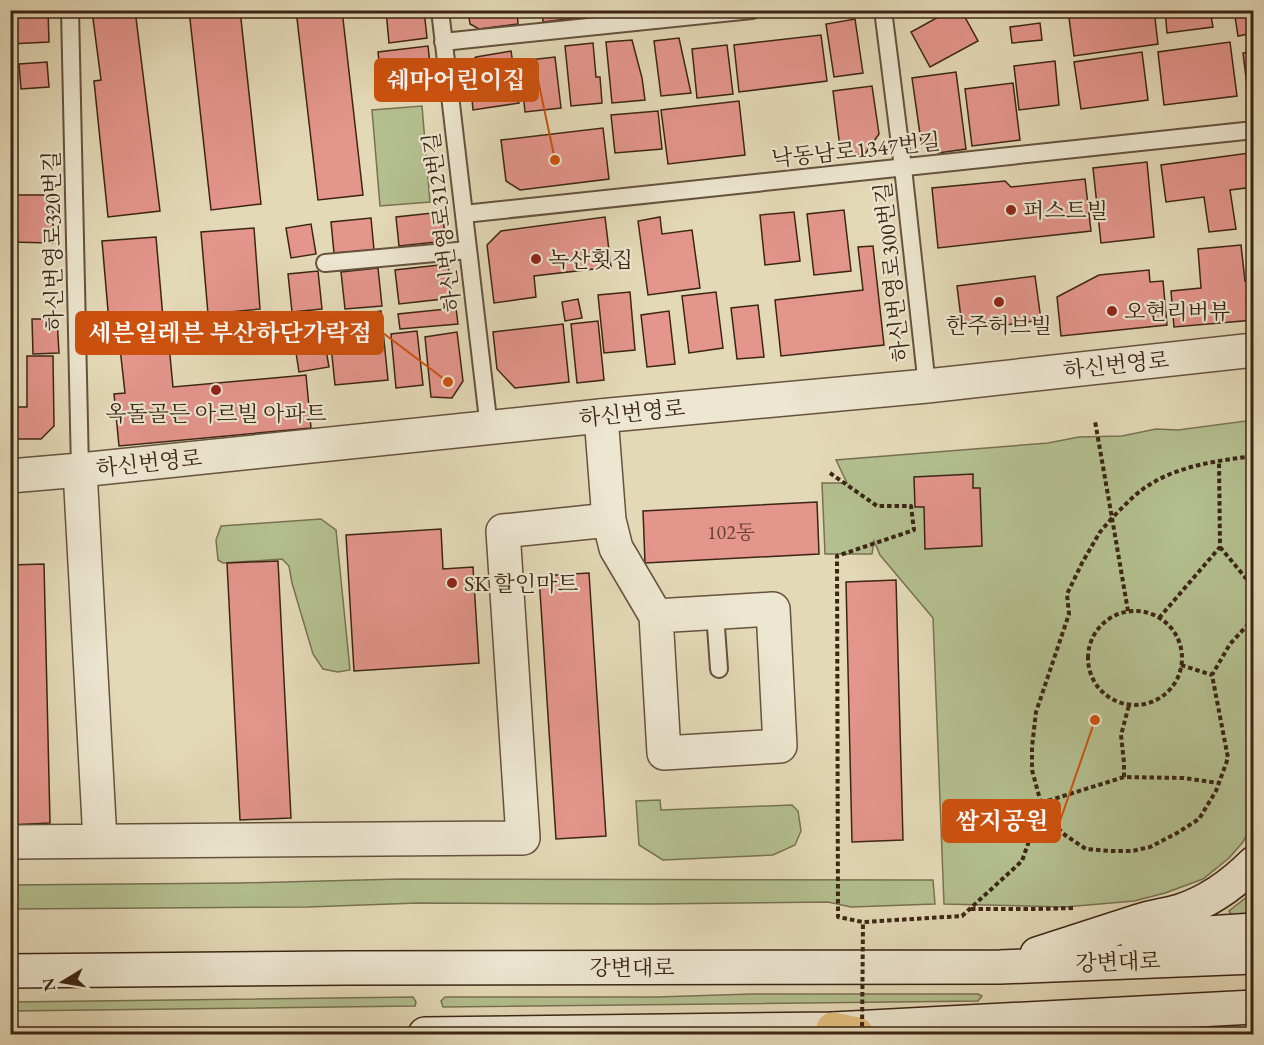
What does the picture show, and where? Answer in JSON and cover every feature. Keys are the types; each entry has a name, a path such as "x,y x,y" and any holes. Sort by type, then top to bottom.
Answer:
{"street":[{"name":"하신번영로","path":"10,476 601,416 927,386 1254,350"},
{"path":"601,416 609,519 616,548 656,616 664,753 780,746 773,609 656,616"},
{"path":"80,470 100,841"},
{"path":"10,842 523,838 502,531 609,519"},
{"path":"1000,967 1143,920 1180,911 1222,890 1254,863"},
{"path":"1000,967 1114,942 1254,930"},
{"name":"강변대로","path":"10,971 1000,967 1254,957"},
{"path":"425,1035 851,1033 1254,1007"}],"lane":[{"name":"하신번영로320번길","path":"70,10 80,470"},
{"name":"하신번영로312번길","path":"440,10 489,428"},
{"path":"443,42 752,10"},
{"name":"하신번영로300번길","path":"883,10 927,386"},
{"name":"낙동남로1347번길","path":"464,214 1254,130"},
{"path":"325,263 468,250"},
{"path":"715,613 719,669"}],"path":[{"path":"1095,421 1128,611"},
{"path":"1254,456 1176,471 1160,478 1142,490 1112,518 1100,532 1082,563 1067,594 1069,614 1036,712 1032,747 1032,770 1041,803 1047,818 1065,836 1086,849 1110,852 1132,851 1150,847 1199,819 1212,800 1228,758 1212,675 1230,644 1254,618"},
{"path":"1219,461 1220,547 1254,588"},
{"path":"831,473 877,506 911,506 914,530 837,556 838,917 863,922 962,916 1022,861 1035,824 1047,818"},
{"path":"1160,618 1220,547"},
{"path":"1128,611 1150,613 1160,618 1177,638 1181,651 1181,665 1177,679 1157,700 1129,705 1114,700 1101,690 1092,678 1088,663 1089,647 1094,634 1114,615 1128,611"},
{"path":"1181,665 1212,675"},
{"path":"1124,777 1121,735 1129,705"},
{"path":"1041,803 1124,777 1184,778 1218,783"},
{"path":"851,1033 863,922"}],"green space":[{"path":"422,106 430,202 380,206 372,110"},
{"path":"1253,420 1253,822 1243,842 1229,858 1203,879 1134,901 1065,907 944,904 933,618 880,555 874,541 872,554 825,554 822,483 847,483 836,460 1048,443 1079,437 1122,436 1156,429 1178,430"},
{"path":"321,519 336,530 350,670 338,672 323,669 313,654 289,566 282,559 223,563 218,560 216,540 221,526"},
{"path":"660,800 661,810 792,805 798,811 801,831 795,845 773,855 663,860 639,845 636,801"},
{"path":"400,879 933,880 935,904 851,907 828,902 418,903 308,907 11,909 11,885"},
{"path":"1253,892 1253,914 1232,916 1229,911"},
{"path":"752,994 978,994 982,996 978,1001 443,1007 441,1001 445,997 657,997"},
{"path":"413,997 416,1002 415,1006 10,1011 11,1002"}],"building":[{"path":"10,10 48,10 49,42 10,44"},
{"path":"135,10 160,211 108,217 94,81 101,80 92,11"},
{"path":"189,10 240,10 261,204 211,210"},
{"path":"296,10 342,10 363,195 318,200"},
{"path":"386,10 424,10 427,38 389,43"},
{"path":"468,10 517,10 518,24 479,29 470,24"},
{"path":"542,10 590,10 591,16 543,22"},
{"path":"951,10 961,10 978,41 930,67 911,32"},
{"path":"1068,10 1154,10 1158,44 1074,56"},
{"path":"1165,10 1210,10 1213,27 1167,33"},
{"path":"1234,10 1254,10 1254,33 1238,36"},
{"path":"855,19 863,73 834,77 826,24"},
{"path":"1040,23 1042,40 1012,43 1010,27"},
{"path":"821,35 827,81 739,92 734,45"},
{"path":"679,38 691,93 661,96 654,41"},
{"path":"632,40 645,100 612,103 606,42"},
{"path":"1230,42 1237,96 1164,105 1158,52"},
{"path":"593,43 596,77 600,77 602,103 571,106 565,46"},
{"path":"727,45 733,94 697,98 692,49"},
{"path":"428,46 433,92 383,97 378,52"},
{"path":"511,51 519,103 473,110 470,62 476,57"},
{"path":"1254,51 1254,100 1249,101 1243,53"},
{"path":"1142,52 1148,100 1081,109 1074,62"},
{"path":"555,57 561,108 525,112 520,61"},
{"path":"1055,61 1059,105 1019,110 1014,66"},
{"path":"47,62 49,87 21,89 19,64"},
{"path":"956,72 966,149 938,153 921,141 912,78"},
{"path":"1013,83 1020,140 972,146 965,89"},
{"path":"872,86 879,134 865,154 841,156 833,91"},
{"path":"739,101 745,155 668,164 661,110"},
{"path":"658,111 662,149 615,153 611,115"},
{"path":"603,128 609,179 520,190 506,181 501,140"},
{"path":"1249,153 1254,187 1230,190 1236,229 1209,232 1204,197 1166,202 1161,165"},
{"path":"1147,162 1154,237 1101,243 1093,168"},
{"name":"퍼스트빌","path":"1085,179 1091,231 938,248 932,188 1005,181 1011,187"},
{"path":"10,195 53,195 53,243 10,242"},
{"path":"844,210 851,271 814,275 807,214"},
{"path":"442,212 446,241 399,246 396,217"},
{"path":"794,212 800,261 765,265 760,215"},
{"path":"605,217 611,267 534,276 536,297 494,303 487,245 501,231"},
{"path":"660,217 662,234 692,230 700,288 648,295 638,221"},
{"path":"371,218 374,250 334,253 331,222"},
{"path":"311,224 316,254 291,258 286,228"},
{"path":"254,228 260,309 208,314 201,232"},
{"path":"156,237 163,318 109,322 102,241"},
{"path":"1241,245 1245,281 1254,280 1254,320 1174,327 1171,291 1201,288 1198,249"},
{"path":"873,246 884,345 781,356 775,300 863,290 858,247"},
{"path":"448,264 452,298 399,304 395,270"},
{"path":"378,268 382,306 345,309 341,272"},
{"name":"오현리버뷰","path":"1149,270 1150,282 1163,281 1167,325 1061,336 1057,297 1099,275"},
{"path":"318,271 322,309 292,312 288,274"},
{"name":"한주허브빌","path":"1035,276 1041,320 976,329 961,318 957,286"},
{"path":"630,292 635,350 604,353 598,295"},
{"path":"716,292 723,348 689,353 682,296"},
{"path":"578,299 582,318 565,321 562,302"},
{"path":"758,305 764,357 737,359 731,308"},
{"path":"456,308 458,324 400,329 398,314"},
{"path":"381,311 388,380 335,385 328,317"},
{"path":"669,311 675,364 647,367 641,315"},
{"path":"320,315 329,367 299,372 291,320"},
{"path":"32,319 57,319 59,353 33,354"},
{"path":"598,321 604,380 577,383 571,324"},
{"path":"563,324 569,382 515,388 497,369 493,332"},
{"path":"417,331 423,385 396,388 391,334"},
{"path":"457,332 463,381 452,398 431,397 425,337"},
{"name":"옥돌골든 아르빌 아파트","path":"168,335 173,387 306,375 311,428 119,446 114,394 125,393 119,339"},
{"path":"27,356 53,356 54,426 41,439 10,439 10,407 27,407"},
{"path":"973,474 973,488 980,488 982,546 925,549 924,507 915,507 914,477"},
{"path":"817,502 819,554 645,563 643,511"},
{"path":"441,529 443,569 473,567 479,663 354,671 346,535"},
{"path":"278,561 291,818 240,820 227,563"},
{"path":"44,564 50,823 10,825 10,565"},
{"path":"589,573 606,836 556,839 539,576"},
{"path":"896,580 903,840 852,842 846,582"}],"place":[{"name":"쉐마어린이집","path":"555,160"},
{"name":"퍼스트빌","path":"1011,210"},
{"name":"녹산횟집","path":"536,259"},
{"name":"한주허브빌","path":"999,302"},
{"name":"오현리버뷰","path":"1112,311"},
{"name":"세븐일레븐 부산하단가락점","path":"448,382"},
{"name":"옥돌골든 아르빌 아파트","path":"216,390"},
{"name":"SK 할인마트","path":"452,583"},
{"name":"쌈지공원","path":"1095,720"}]}
